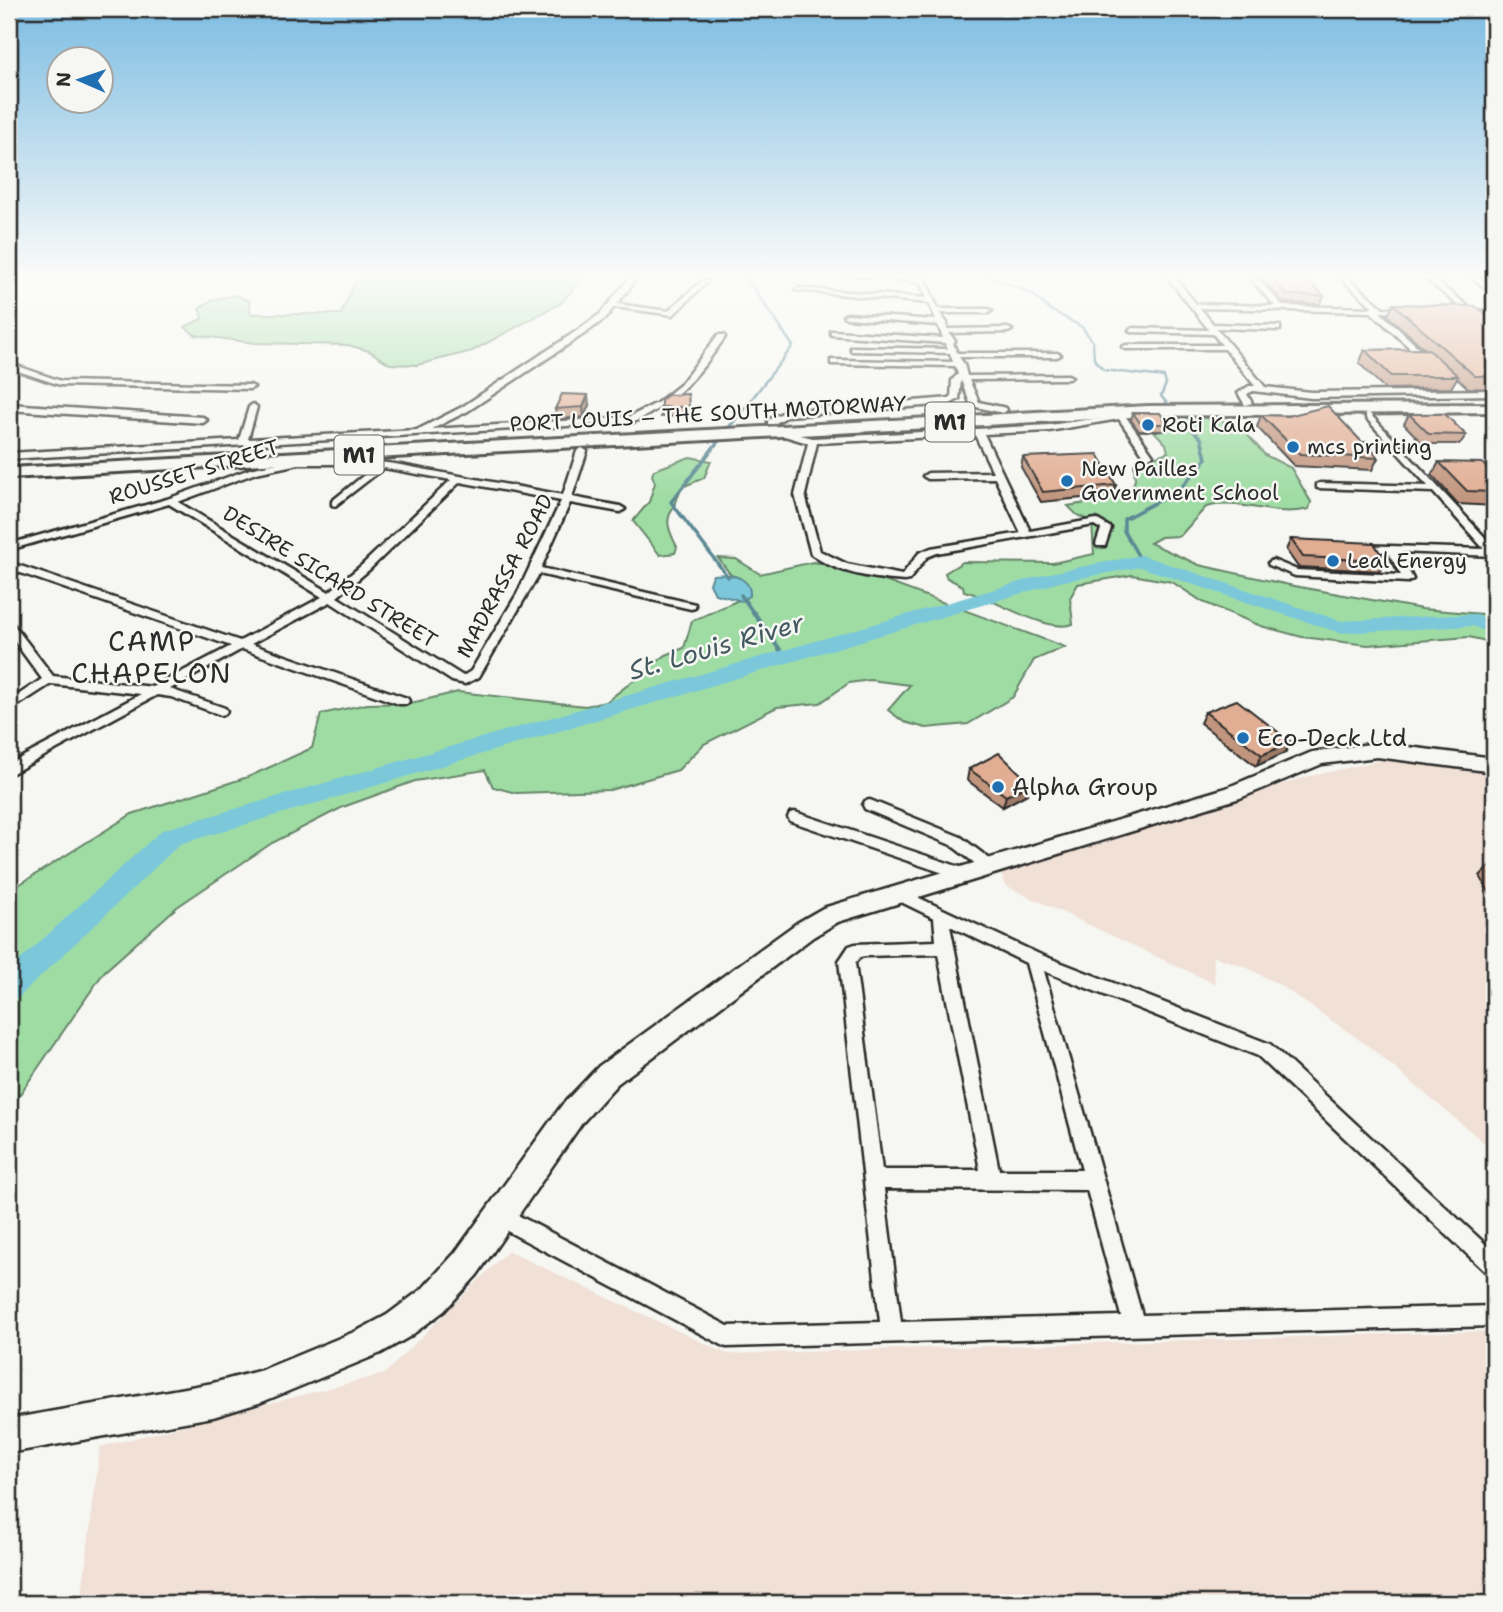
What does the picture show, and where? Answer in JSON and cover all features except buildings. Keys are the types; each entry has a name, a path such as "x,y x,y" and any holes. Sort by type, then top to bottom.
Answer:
{"highway":[{"name":"PORT LOUIS – THE SOUTH MOTORWAY","path":"11,464 405,449 1248,403 1494,403"},
{"name":"PORT LOUIS – THE SOUTH MOTORWAY","path":"1192,407 1494,408"},
{"name":"PORT LOUIS – THE SOUTH MOTORWAY","path":"763,428 1003,410 1136,411"}],"main road":[{"path":"9,1436 213,1400 262,1386 370,1342 433,1300 466,1264 572,1114 608,1075 805,930 831,915 1233,793 1320,757 1377,750 1494,765"}],"street":[{"path":"405,449 555,349"},
{"path":"11,464 243,443 405,449 631,420 653,410 688,383 712,349"},
{"path":"954,349 975,404 1003,410"},
{"path":"958,349 1057,355"},
{"path":"1230,349 1262,389"},
{"path":"1417,349 1433,365"},
{"path":"834,362 960,364"},
{"path":"9,365 61,383 250,387"},
{"path":"763,428 786,414 950,401 955,399 956,380 965,376 1068,377"},
{"path":"1454,383 1464,392"},
{"path":"1248,403 1242,393 1244,390 1262,389 1311,395 1494,393"},
{"path":"932,414 968,410 975,404"},
{"path":"9,407 203,420"},
{"path":"243,443 253,407"},
{"path":"763,428 813,441 1049,428 1136,411 1148,455"},
{"path":"1369,416 1494,553"},
{"path":"978,431 1027,535"},
{"path":"813,441 800,495 817,556 882,576 905,578 923,555 935,550 1097,522 1106,528 1101,544"},
{"path":"405,449 459,478 620,509"},
{"name":"ROUSSET STREET","path":"9,547 170,501 253,471 287,463 345,461 381,466 405,449"},
{"name":"MADRASSA ROAD","path":"470,678 535,570 569,499 583,450"},
{"path":"335,503 381,466"},
{"path":"1418,469 1431,469"},
{"path":"928,476 1000,475"},
{"path":"9,770 330,597 366,567 459,478"},
{"path":"1320,486 1435,489"},
{"name":"DESIRE SICARD STREET","path":"170,501 330,597 456,678 470,678"},
{"path":"1351,548 1494,553"},
{"path":"1273,563 1295,573 1408,579 1392,549"},
{"path":"9,565 403,701"},
{"path":"535,570 691,606"},
{"path":"9,626 49,680"},
{"path":"9,707 49,680 158,690 221,711"},
{"path":"870,805 956,841 990,867"},
{"path":"794,817 964,874"},
{"path":"898,894 1033,959 1264,1050 1494,1266"},
{"path":"941,915 945,947 992,1180"},
{"path":"892,1333 847,961 855,951 866,949 945,947"},
{"path":"1033,959 1135,1326"},
{"path":"873,1180 1094,1180"},
{"path":"501,1217 726,1336 1494,1316"}],"shaded area":[{"path":"1391,758 1494,772 1494,1151 1367,1045 1280,985 1246,967 1213,956 1215,984 1006,886 1000,871 1306,777"},
{"path":"508,1251 727,1354 1494,1331 1494,1603 81,1603 100,1447 384,1374"}],"green space":[{"path":"363,349 475,349 417,365 390,364"},
{"path":"1157,417 1206,418 1238,424 1265,455 1291,468 1311,502 1309,509 1296,511 1232,505 1206,507 1180,536 1161,537 1150,543 1199,565 1294,586 1422,609 1494,615 1494,643 1469,637 1368,645 1302,637 1261,626 1203,602 1172,582 1132,575 1078,584 1070,598 1073,624 1062,626 1034,620 964,591 963,586 947,578 945,573 963,562 1053,563 1094,554 1092,522 1077,515 1068,506 1128,496 1135,480 1134,464 1168,452 1166,444 1151,428"},
{"path":"690,457 711,461 704,478 682,487 668,522 677,547 675,553 660,555 633,521 649,502 655,483 652,475 654,470"},
{"path":"718,558 736,559 760,574 813,562 849,568 1065,647 1034,660 1013,697 968,724 926,728 904,722 888,710 910,685 870,680 849,683 820,703 777,707 704,744 678,770 610,790 516,793 493,787 485,770 415,781 343,807 272,843 177,907 104,972 9,1110 9,891 132,814 248,777 312,748 321,714 367,704 411,703 458,692 585,706 606,702 666,655 684,648 692,621 750,595 740,578 731,575"}],"water":[{"path":"713,575 738,577 747,584 750,595 742,601 715,594 710,584"}],"waterway":[{"path":"733,423 790,349"},
{"path":"1093,349 1094,359 1104,370 1164,377 1166,384 1161,396 1183,422"},
{"path":"728,577 671,502 734,421"},
{"path":"1141,561 1124,531 1124,519 1179,490 1206,459 1201,438 1183,422"},
{"name":"St. Louis River","path":"9,988 171,837 1057,577 1141,561 1340,627 1475,620 1494,629"},
{"path":"741,595 755,615"},
{"path":"754,613 785,657"}],"place":[{"name":"Roti Kala","path":"1148,425"},
{"name":"mcs printing","path":"1293,447"},
{"name":"New Pailles Government School","path":"1067,481"},
{"name":"Leal Energy","path":"1333,561"},
{"name":"Eco-Deck Ltd","path":"1243,738"},
{"name":"Alpha Group","path":"998,787"}],"district":[{"name":"CAMP CHAPELON","path":"152,657"}]}
